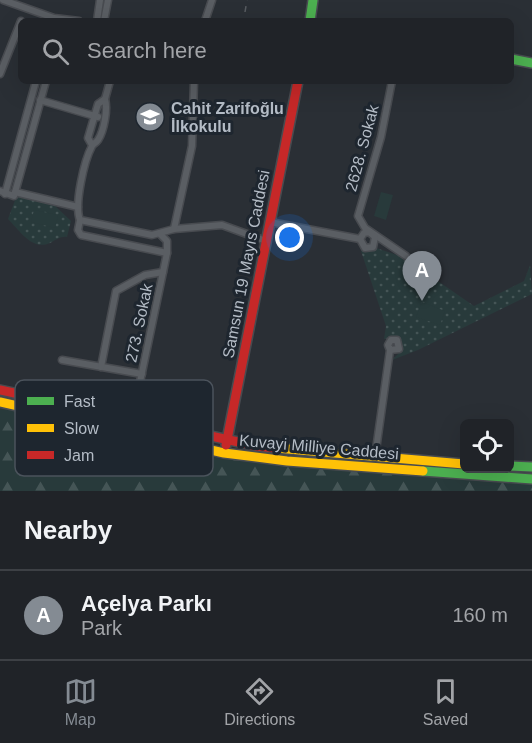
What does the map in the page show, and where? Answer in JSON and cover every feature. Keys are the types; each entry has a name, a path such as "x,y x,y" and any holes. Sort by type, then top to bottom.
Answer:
{"main road":[{"path":"313,0 313,18"},
{"path":"514,60 532,63"},
{"name":"Samsun 19 Mayıs Caddesi","path":"225,453 297,84"},
{"name":"Kuvayi Milliye Caddesi","path":"0,390 15,393"},
{"name":"Kuvayi Milliye Caddesi","path":"0,402 15,405"},
{"name":"Kuvayi Milliye Caddesi","path":"213,438 294,451 460,464"},
{"name":"Kuvayi Milliye Caddesi","path":"213,450 287,461 532,479"},
{"path":"514,466 532,467"}],"street":[{"path":"3,0 20,3 26,9 50,18"},
{"path":"97,18 100,0"},
{"path":"105,18 108,0"},
{"path":"206,18 212,0"},
{"path":"22,18 26,9"},
{"path":"0,74 3,57 18,27"},
{"path":"35,84 2,193 78,207"},
{"path":"14,194 45,84"},
{"path":"109,84 105,99 108,107 98,140 92,145 78,207 80,220 78,230 81,235 167,253"},
{"path":"174,229 191,151 194,84"},
{"name":"2628. Sokak","path":"374,234 359,222 358,216 381,137 391,84"},
{"path":"92,145 88,138 98,104 105,99"},
{"path":"40,100 104,118"},
{"path":"80,220 152,236 174,229 222,225 266,241"},
{"path":"270,222 360,239"},
{"path":"360,239 366,232 374,234 406,256"},
{"name":"273. Sokak","path":"141,380 167,253 167,241 160,234"},
{"path":"360,239 363,247 371,248 376,242 374,234"},
{"path":"100,367 116,291 146,274 164,272"},
{"path":"375,457 390,350"},
{"path":"62,360 142,375"}],"green space":[{"path":"381,192 393,195 386,220 374,216"},
{"path":"17,195 53,204 71,221 67,237 44,245 27,238 8,219"},
{"path":"34,210 58,215 55,228 31,222"},
{"path":"376,248 403,257 474,306 524,281 530,265 532,294 418,350 392,360 401,351 401,342 395,337 384,339 386,326 361,251"},
{"path":"422,302 445,311 440,325 416,317"},
{"path":"0,406 15,409 15,476 213,476 213,455 295,467 532,483 532,491 0,491"}],"railway":[{"path":"245,12 247,0"}],"traffic: fast":[{"path":"310,18 313,0"},
{"path":"514,60 532,63"},
{"path":"514,466 532,467"},
{"path":"423,471 532,479"}],"traffic: slow":[{"path":"0,402 15,405"},
{"path":"276,448 460,464"},
{"path":"213,450 287,461 423,471"}],"traffic: jam":[{"path":"226,445 297,84"},
{"path":"0,390 15,393"},
{"path":"213,436 276,448"}],"place":[{"name":"Cahit Zarifoğlu İlkokulu","path":"150,117"},
{"name":"Açelya Parkı","path":"422,301"}]}
